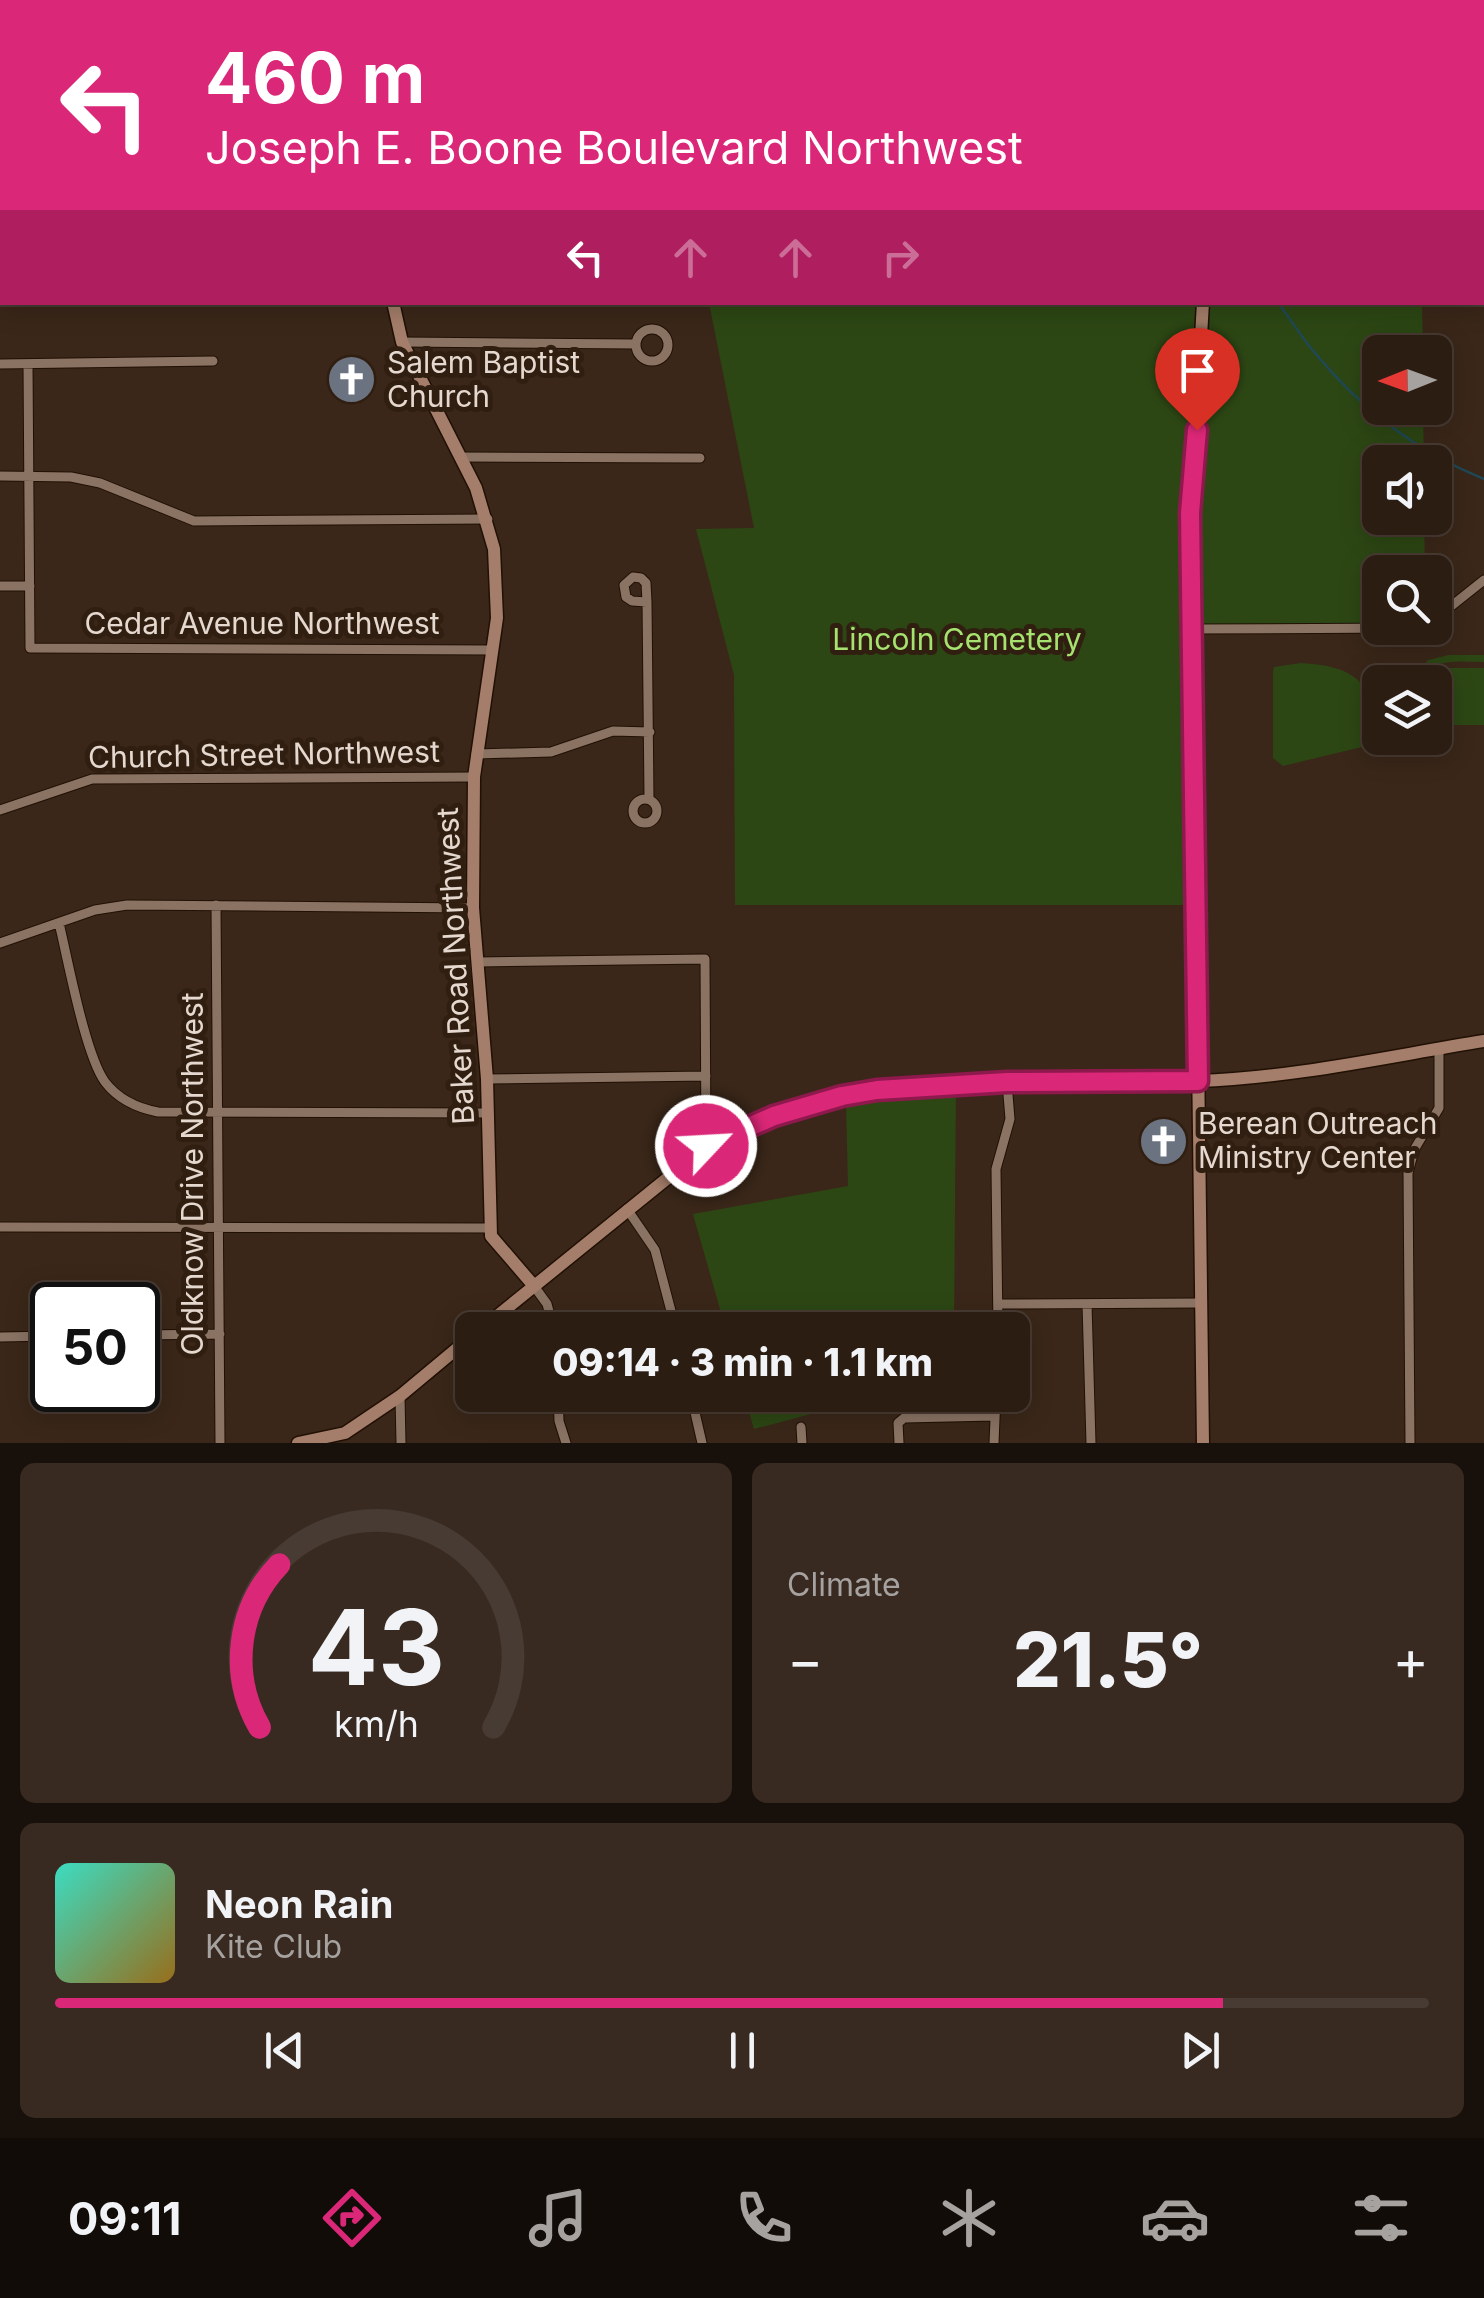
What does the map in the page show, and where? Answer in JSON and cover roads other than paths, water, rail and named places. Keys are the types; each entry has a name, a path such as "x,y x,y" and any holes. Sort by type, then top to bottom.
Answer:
{"main road":[{"name":"Baker Road Northwest","path":"394,305 402,342 488,520 498,584 494,650 474,777 473,908 487,1079 491,1228"},
{"path":"1202,1443 1190,513 1203,305"},
{"path":"502,1312 706,1146 774,1116 842,1096 911,1086 1225,1079 1484,1041"},
{"path":"1198,1048 1209,1069 1225,1079"},
{"path":"1170,1081 1187,1070 1198,1048"},
{"path":"1198,1110 1208,1092 1225,1079"},
{"path":"1170,1081 1185,1091 1198,1110"},
{"path":"491,1228 492,1236 534,1286"},
{"path":"298,1443 345,1434 400,1396 455,1350"}],"street":[{"path":"402,342 636,344"},
{"path":"0,364 213,361"},
{"path":"0,586 30,586 28,364"},
{"path":"460,457 700,458"},
{"path":"0,476 70,477 100,483 194,521 488,520"},
{"path":"1452,605 1484,580"},
{"name":"Cedar Avenue Northwest","path":"30,586 30,648 494,650"},
{"path":"648,602 649,798"},
{"path":"1192,629 1362,628"},
{"path":"476,754 552,752 613,731 650,732"},
{"name":"Church Street Northwest","path":"0,810 92,779 474,777"},
{"path":"0,943 127,904 473,908"},
{"name":"Oldknow Drive Northwest","path":"216,905 220,1443"},
{"path":"59,922 94,1058 108,1085 126,1101 148,1110 218,1113 488,1113"},
{"path":"478,962 705,959 706,1146"},
{"path":"1410,1443 1408,1173 1414,1150 1439,1108 1439,1048"},
{"path":"487,1079 706,1076"},
{"path":"998,1312 996,1169 1010,1119 1007,1082"},
{"path":"627,1209 656,1250 672,1312"},
{"path":"0,1227 491,1228"},
{"path":"534,1286 548,1312"},
{"path":"998,1304 1200,1303"},
{"path":"1087,1304 1091,1443"},
{"path":"160,1335 220,1334"},
{"path":"0,1336 30,1336"},
{"path":"400,1396 401,1443"},
{"path":"559,1412 566,1443"},
{"path":"695,1412 702,1443"},
{"path":"994,1412 994,1443"},
{"path":"898,1443 900,1419 994,1416"},
{"path":"801,1427 802,1443"}],"waterway":[{"path":"1279,305 1315,353 1371,410 1413,442 1484,479"}],"place":[{"name":"Salem Baptist Church","path":"352,380"},
{"name":"Berean Outreach Ministry Center","path":"1163,1141"}],"park label":[{"name":"Lincoln Cemetery","path":"957,640"}]}
